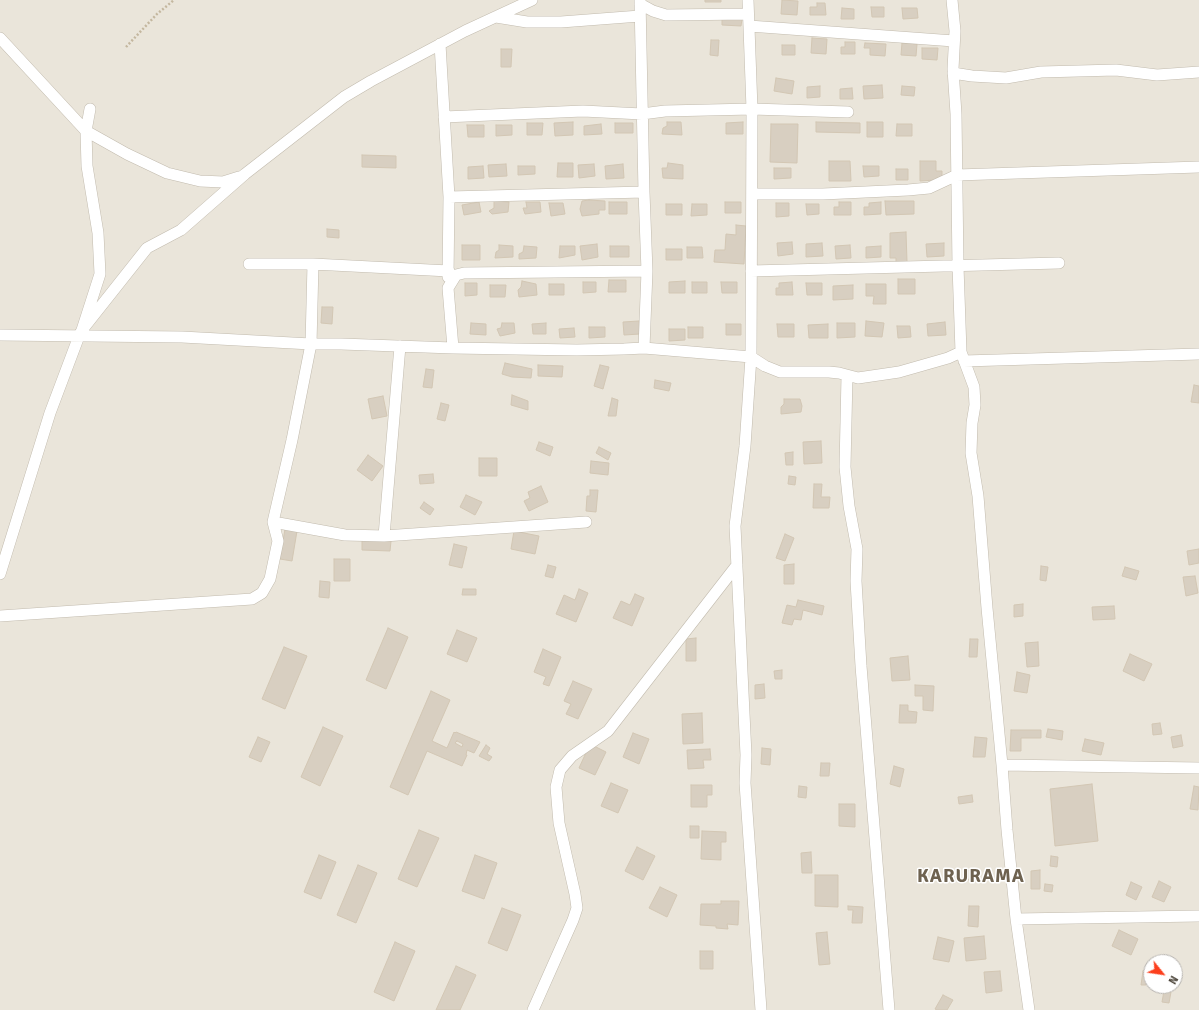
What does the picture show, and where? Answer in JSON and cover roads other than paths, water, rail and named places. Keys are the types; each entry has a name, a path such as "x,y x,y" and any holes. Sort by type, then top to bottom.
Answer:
{"street":[{"path":"80,333 147,248 181,230 245,174 344,98 371,81 440,44 532,0"},
{"path":"748,0 752,109 751,357 745,446 735,526 746,755 745,783 760,1010"},
{"path":"952,0 955,31 953,73 956,114 958,266 963,356 974,387 975,405 972,423 971,453 978,496 1016,919 1029,1010"},
{"path":"640,2 653,12 666,15 748,14"},
{"path":"640,2 646,272 644,348"},
{"path":"496,17 527,22 561,22 640,16"},
{"path":"749,26 954,41"},
{"path":"0,38 86,131 127,154 167,173 200,181 223,182 245,174"},
{"path":"440,44 449,197 448,288 454,348"},
{"path":"953,73 972,76 1006,78 1041,72 1116,70 1157,75 1199,72"},
{"path":"0,574 50,413 100,274 98,233 87,166 86,131 90,109"},
{"path":"444,117 583,111 642,114 665,111 752,109 848,112"},
{"path":"752,194 823,194 908,190 929,188 957,175 1199,167"},
{"path":"449,197 644,192"},
{"path":"751,272 1059,263"},
{"path":"249,264 313,264 448,271"},
{"path":"0,616 252,599 262,593 270,579 278,540 273,522 292,440 310,344 313,264"},
{"path":"448,288 456,275 464,273 646,272"},
{"path":"0,335 80,333 310,344 454,348 585,350 644,348 751,357 765,366 780,372 829,372 858,378 899,372 948,358 963,356 1199,354"},
{"path":"384,536 400,346"},
{"path":"847,376 845,467 849,506 857,549 856,581 860,651 889,1010"},
{"path":"273,522 345,535 384,536 586,522"},
{"path":"533,1010 577,908 559,823 556,786 560,770 572,756 608,731 737,565"},
{"path":"1002,765 1199,768"},
{"path":"1016,919 1199,916"}],"district":[{"name":"KARURAMA","path":"971,877"}]}
